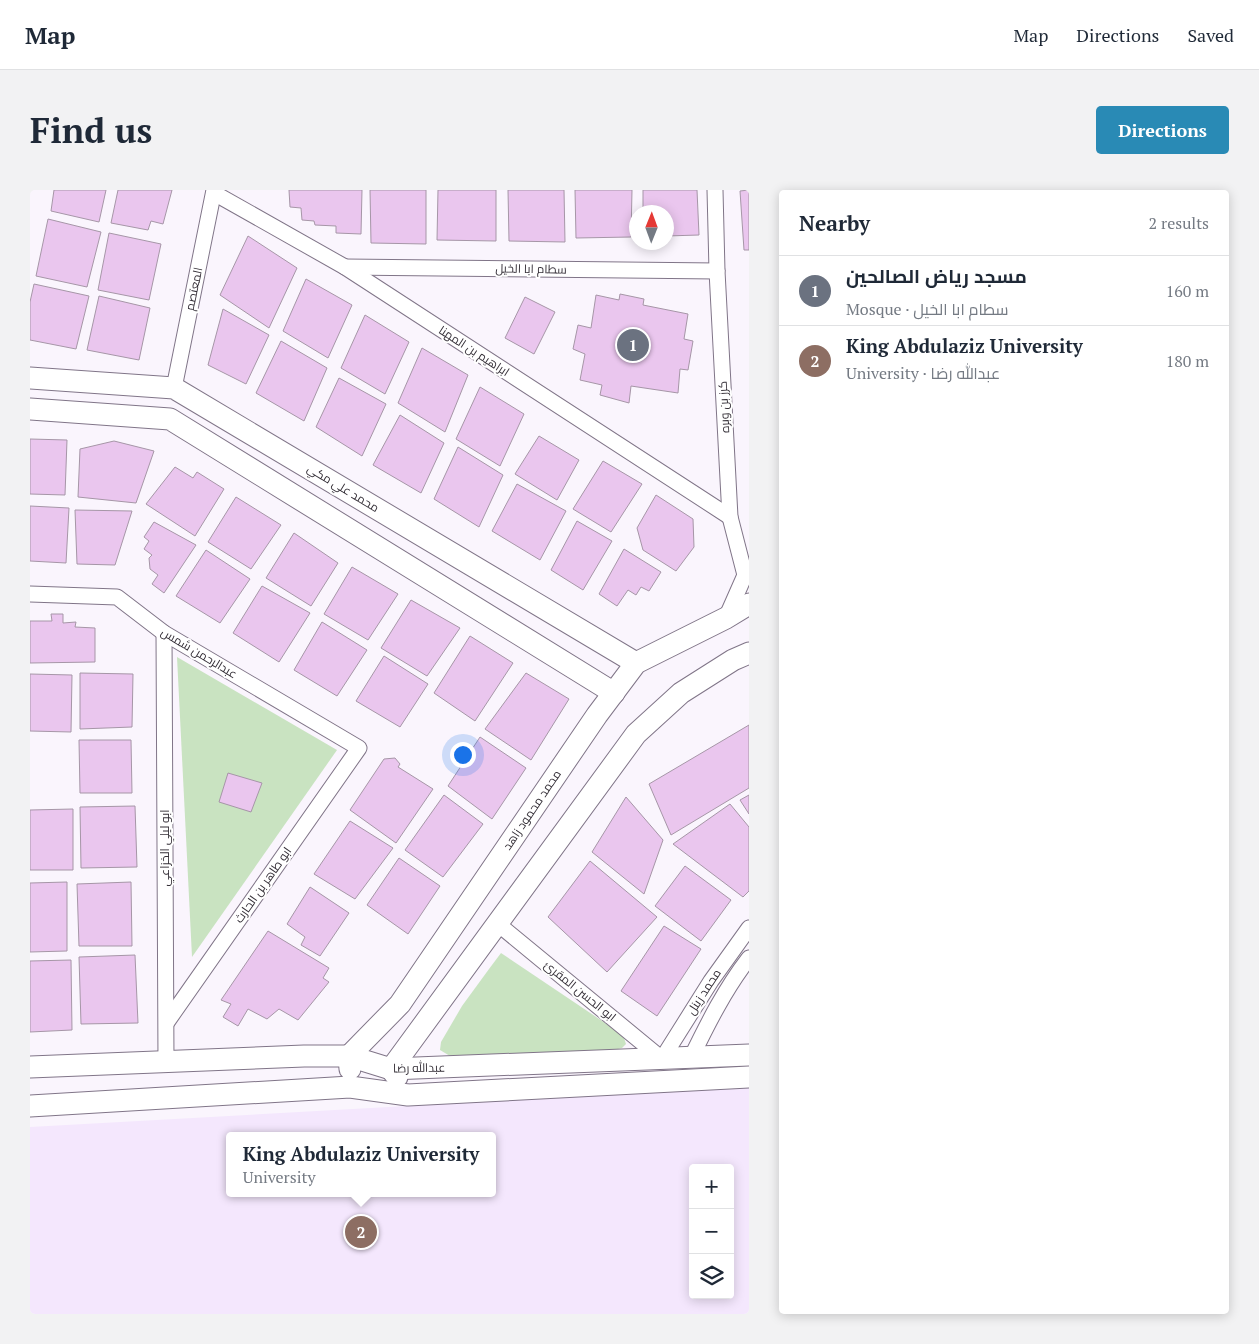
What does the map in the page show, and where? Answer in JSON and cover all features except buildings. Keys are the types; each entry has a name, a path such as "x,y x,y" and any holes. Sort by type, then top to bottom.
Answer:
{"street":[{"name":"كرز بن وبره","path":"715,190 717,271 730,517 745,575 726,618"},
{"name":"ابراهيم بن المهنا","path":"214,192 345,266 730,517"},
{"name":"المعتصم","path":"174,388 214,192"},
{"name":"سطام ابا الخيل","path":"345,266 717,271"},
{"name":"محمد علي مكي","path":"30,378 174,388 636,663"},
{"path":"30,409 170,419 614,693"},
{"name":"عبدالرحمن شمس","path":"30,594 117,597 164,633 359,748"},
{"name":"محمد محمود زاهد","path":"349,1056 400,1004 597,716 636,663 726,618 749,604"},
{"name":"ابو ليلي الخزاعي","path":"164,633 166,1062"},
{"path":"408,1094 391,1070 636,734 681,693 733,660 749,653"},
{"name":"ابو طاهر بن الحارث","path":"167,1022 359,748"},
{"name":"ابو الحسن المقرئ","path":"498,924 662,1058"},
{"name":"محمد زينل","path":"662,1058 711,981 749,928"},
{"name":"محمد زينل","path":"691,1058 718,1004 733,979 749,958"},
{"name":"عبدالله رضا","path":"30,1067 304,1056 349,1056 391,1070 749,1055"},
{"path":"349,1056 350,1088"},
{"name":"عبدالله رضا","path":"30,1106 350,1088 408,1094 749,1077"}],"shaded area":[{"path":"749,1087 749,1314 30,1314 30,1127"}],"green space":[{"path":"177,657 337,750 192,957"},
{"path":"501,953 623,1035 626,1044 622,1048 614,1050 450,1056 440,1050 441,1042 462,1006"}],"place":[{"name":"مسجد رياض الصالحين","path":"633,345"},
{"name":"King Abdulaziz University","path":"361,1232"}]}
